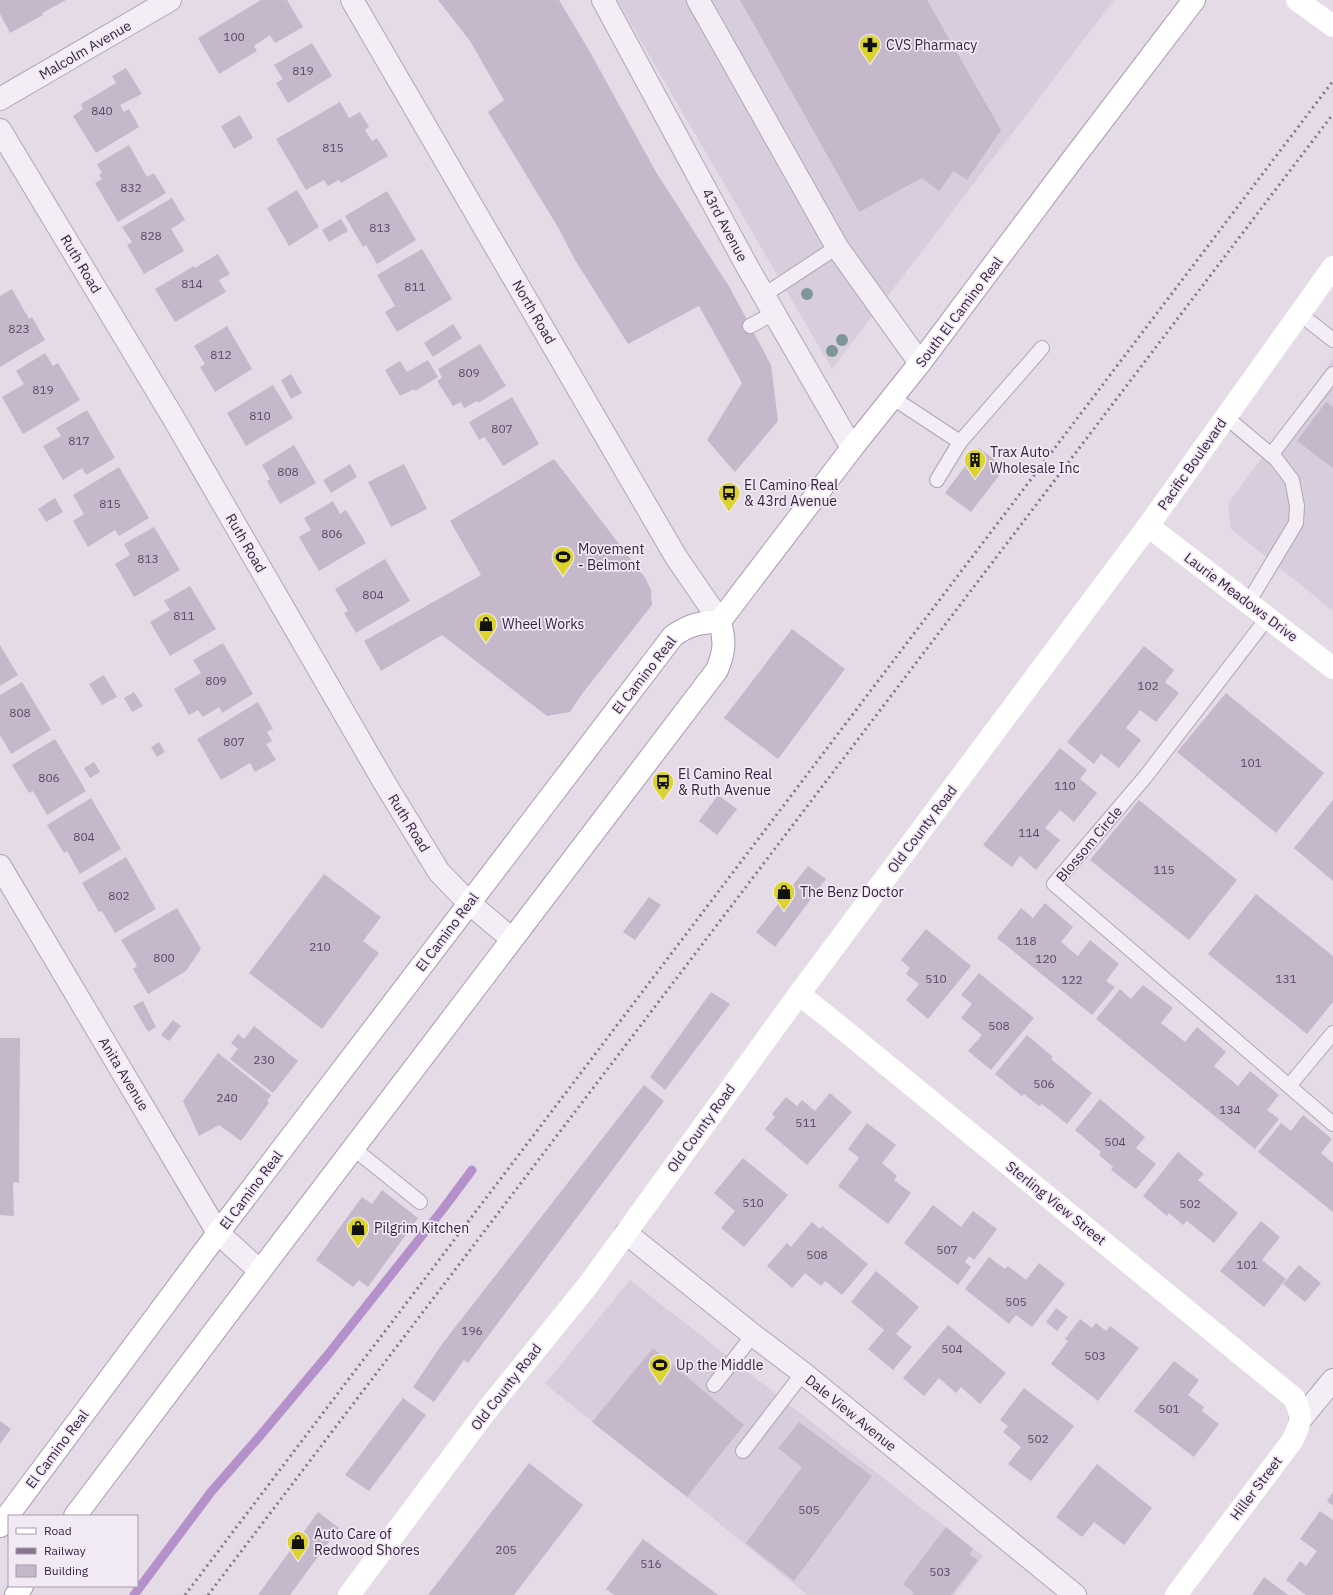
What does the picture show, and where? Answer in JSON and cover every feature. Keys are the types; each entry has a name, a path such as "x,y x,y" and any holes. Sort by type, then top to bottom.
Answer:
{"main road":[{"name":"South El Camino Real","path":"720,621 852,448 920,363 1064,170 1194,0"},
{"path":"1298,0 1333,26"},
{"name":"Pacific Boulevard","path":"1049,659 1148,526 1333,267"},
{"name":"Laurie Meadows Drive","path":"1148,526 1333,668"},
{"name":"El Camino Real","path":"8,1515 218,1233 673,636 686,627 701,623 720,621"},
{"path":"77,1515 353,1148 717,670 723,654 724,638 720,621"},
{"name":"Old County Road","path":"349,1595 487,1410 589,1284 799,994 1049,659"},
{"name":"Sterling View Street","path":"799,994 1294,1398 1299,1408 1300,1420"},
{"name":"Hiller Street","path":"1176,1595 1292,1441 1298,1431 1300,1420"},
{"name":"El Camino Real","path":"0,1526 8,1515"}],"street":[{"name":"Malcolm Avenue","path":"0,99 170,0"},
{"name":"North Road","path":"352,0 676,557 720,621"},
{"name":"43rd Avenue","path":"604,0 748,268 852,448"},
{"path":"698,0 837,247 920,363"},
{"name":"Ruth Road","path":"0,130 174,419 387,788 439,872 469,903 512,939"},
{"name":"Anita Avenue","path":"0,866 218,1233 260,1271"},
{"name":"Dale View Avenue","path":"626,1233 753,1335 803,1373 1075,1595"},
{"name":"Hiller Street","path":"1300,1420 1333,1380"}],"lane":[{"path":"750,326 769,304 837,247"},
{"path":"1300,314 1333,340"},
{"path":"937,480 960,442 1042,348"},
{"path":"1271,455 1333,374"},
{"path":"893,398 960,442"},
{"path":"1226,417 1276,459 1292,480 1297,506 1296,523 1248,603"},
{"name":"Blossom Circle","path":"1268,617 1146,776 1054,884 1333,1124"},
{"path":"1289,1086 1333,1033"},
{"path":"353,1148 420,1202"},
{"path":"714,1385 753,1335"},
{"path":"743,1451 803,1373"}],"shaded area":[{"path":"617,0 1114,0 832,369"},
{"path":"1333,359 1333,611 1231,529 1228,504"},
{"path":"630,1280 983,1556 954,1595 807,1595 545,1384"}],"building":[{"path":"0,0 66,0 42,13 43,15 10,33 0,14"},
{"path":"261,0 287,0 303,27 275,43 270,35 254,46 257,51 219,74 198,38"},
{"path":"438,0 559,0 590,52 656,172 730,288 771,365 778,421 735,472 707,440 742,383 699,306 628,344 575,260 559,229 488,112 504,100 470,41"},
{"name":"CVS Pharmacy","path":"740,0 927,0 1001,130 967,180 954,171 939,191 922,178 859,212"},
{"path":"312,43 332,76 288,103 276,83 283,79 274,65"},
{"path":"126,68 142,94 120,105 124,112 129,109 139,127 96,153 73,116 83,109 81,104 116,83 112,76"},
{"path":"340,102 349,118 360,112 369,127 365,130 372,141 377,138 388,156 341,183 339,180 328,186 324,180 306,190 276,139"},
{"path":"240,115 253,138 234,149 221,126"},
{"path":"129,145 147,177 154,173 166,193 118,222 95,183 102,179 99,175 102,173 97,164"},
{"path":"297,190 319,227 289,246 267,208"},
{"path":"387,191 416,240 377,264 366,245 363,247 345,216"},
{"path":"172,198 185,220 171,229 184,251 144,274 127,245 132,242 122,227"},
{"path":"341,219 348,231 329,242 322,230"},
{"path":"422,249 452,299 397,332 385,312 395,306 377,275"},
{"path":"218,254 230,274 219,280 226,292 175,322 155,289"},
{"path":"12,289 29,319 32,317 45,340 0,367 0,296"},
{"path":"453,324 462,338 433,357 424,343"},
{"path":"227,326 252,369 215,392 200,367 205,364 194,346"},
{"path":"480,344 506,386 478,403 477,401 464,408 461,402 453,406 437,381 442,378 438,369"},
{"path":"45,353 53,366 58,363 80,400 23,434 2,397 24,384 16,371"},
{"path":"428,360 438,377 415,391 414,389 400,396 385,370 400,361 407,372"},
{"path":"291,374 302,393 291,399 281,380"},
{"path":"273,385 293,418 246,446 227,413"},
{"path":"512,397 539,444 503,466 485,437 479,440 469,422"},
{"path":"1326,402 1333,407 1333,468 1297,441"},
{"path":"87,410 115,458 86,475 82,468 63,480 43,446 61,436 56,428"},
{"path":"294,445 316,483 280,504 267,481 270,479 262,465"},
{"name":"Trax Auto Wholesale Inc","path":"979,448 1005,468 971,512 945,493"},
{"name":"Movement - Belmont","path":"554,459 646,579 651,590 652,605 582,694 570,712 547,716 442,635 381,671 364,641 481,575 450,521"},
{"path":"350,464 357,477 331,493 323,480"},
{"path":"404,464 427,509 391,527 368,482"},
{"path":"119,467 149,518 119,536 115,530 88,547 73,521 84,514 73,495"},
{"path":"55,498 63,512 46,522 38,509"},
{"path":"333,501 340,514 346,510 366,543 319,571 299,537 311,530 304,518"},
{"path":"154,527 180,570 134,597 115,564 130,555 124,544"},
{"path":"385,559 410,601 356,633 344,613 348,611 335,589"},
{"path":"190,586 216,629 170,656 150,622 170,610 164,601"},
{"path":"792,629 845,669 778,759 724,718"},
{"path":"223,643 253,694 222,713 219,707 203,717 198,710 189,715 174,689 201,673 193,660"},
{"path":"0,645 18,675 0,686"},
{"path":"1144,646 1174,670 1165,682 1179,693 1156,722 1140,710 1126,728 1141,740 1119,768 1101,754 1094,764 1067,742"},
{"path":"104,675 117,697 102,705 89,684"},
{"path":"22,682 51,730 11,754 0,735 0,695"},
{"path":"134,692 143,706 132,712 124,698"},
{"path":"1226,693 1324,773 1276,833 1177,752"},
{"path":"258,702 273,729 267,732 272,741 266,744 276,760 255,772 250,763 221,780 197,739"},
{"path":"55,739 86,791 47,815 33,791 29,793 12,765"},
{"path":"159,742 165,752 157,757 151,747"},
{"path":"1060,748 1087,770 1080,779 1097,793 1074,822 1060,810 1045,828 1060,840 1036,870 1020,856 1012,867 983,845"},
{"path":"94,762 100,772 90,778 84,768"},
{"path":"718,795 737,809 717,835 699,821"},
{"path":"91,798 121,849 80,874 67,851 64,853 47,825"},
{"path":"1139,800 1237,880 1189,940 1090,860"},
{"path":"1333,800 1333,881 1294,848"},
{"path":"126,857 156,909 115,933 102,911 99,912 82,883"},
{"path":"808,866 826,879 775,947 756,932"},
{"path":"324,874 381,917 363,941 379,953 322,1029 249,973"},
{"path":"1256,894 1333,956 1333,1002 1307,1034 1208,954"},
{"path":"649,897 661,905 635,940 623,932"},
{"path":"1045,903 1073,927 1061,942 1078,956 1090,940 1119,964 1106,981 1115,987 1092,1015 997,938 1021,908 1033,918"},
{"path":"177,908 201,949 186,971 148,994 133,969 137,966 121,940"},
{"path":"926,929 971,966 928,1019 906,1000 919,984 906,974 910,968 901,960"},
{"path":"979,973 1034,1018 991,1070 968,1051 982,1035 961,1018 972,1004 961,995"},
{"path":"1143,985 1173,1008 1161,1023 1185,1042 1197,1027 1226,1052 1214,1066 1238,1086 1250,1071 1279,1095 1267,1110 1279,1119 1255,1149 1096,1019 1120,989 1131,999"},
{"path":"711,992 730,1004 665,1090 650,1077"},
{"path":"143,1001 156,1027 148,1032 133,1006"},
{"path":"173,1020 181,1026 169,1041 161,1035"},
{"path":"254,1026 298,1061 273,1093 230,1059 238,1049 231,1043 238,1034 244,1039"},
{"path":"1027,1035 1053,1057 1051,1059 1092,1093 1067,1124 1042,1104 1039,1106 1024,1094 1022,1096 995,1074"},
{"path":"0,1038 20,1038 19,1183 13,1182 14,1216 0,1215"},
{"path":"218,1053 271,1095 267,1101 269,1103 241,1141 219,1125 199,1136 183,1101"},
{"path":"644,1085 664,1101 468,1363 464,1360 434,1402 413,1387 442,1344"},
{"path":"830,1093 852,1112 807,1165 765,1129 775,1117 772,1114 786,1097 797,1106 802,1100 815,1111"},
{"path":"1100,1099 1145,1137 1136,1148 1156,1164 1136,1189 1111,1170 1113,1167 1099,1155 1101,1152 1075,1130"},
{"path":"1303,1115 1332,1139 1321,1153 1333,1163 1333,1212 1258,1152 1281,1123 1291,1131"},
{"path":"867,1123 896,1145 882,1163 897,1176 894,1180 911,1193 888,1224 838,1186 859,1158 848,1149"},
{"path":"1178,1152 1204,1174 1198,1180 1238,1213 1214,1243 1187,1221 1183,1225 1169,1213 1167,1216 1143,1196"},
{"path":"743,1158 788,1195 744,1247 721,1228 735,1211 714,1193"},
{"path":"382,1190 418,1218 368,1287 359,1280 353,1287 316,1260 362,1197 372,1204"},
{"path":"933,1205 961,1227 973,1211 997,1229 974,1260 969,1256 965,1262 971,1267 958,1285 904,1243"},
{"path":"1261,1221 1280,1237 1262,1260 1286,1279 1264,1307 1220,1271"},
{"path":"812,1222 820,1229 822,1226 868,1264 842,1295 825,1281 821,1286 805,1273 792,1288 767,1266 787,1243 791,1247"},
{"path":"989,1257 1005,1269 1008,1266 1026,1280 1039,1263 1065,1284 1032,1327 1016,1315 1009,1324 965,1289"},
{"path":"1299,1265 1321,1283 1305,1302 1283,1284"},
{"path":"876,1271 919,1307 896,1334 912,1347 893,1370 868,1349 884,1330 851,1302"},
{"path":"1056,1308 1068,1317 1057,1331 1046,1322"},
{"path":"1080,1319 1092,1328 1096,1323 1106,1331 1110,1326 1139,1348 1098,1401 1051,1364 1068,1341 1065,1339"},
{"path":"948,1325 1006,1373 980,1404 961,1387 956,1393 939,1378 924,1396 903,1378"},
{"name":"Up the Middle","path":"653,1348 744,1425 687,1497 592,1422"},
{"path":"1174,1361 1199,1380 1188,1395 1204,1407 1202,1411 1219,1424 1194,1457 1134,1411"},
{"path":"1024,1388 1074,1426 1031,1481 1008,1464 1021,1447 1003,1432 1008,1426 1000,1420"},
{"path":"403,1398 426,1415 369,1491 345,1475"},
{"path":"0,1421 11,1429 0,1444"},
{"path":"799,1422 872,1476 794,1581 746,1543 802,1467 778,1448"},
{"path":"529,1463 583,1505 514,1595 428,1595"},
{"path":"1097,1464 1152,1508 1124,1545 1094,1522 1082,1537 1056,1517"},
{"path":"1333,1492 1333,1506 1327,1501"},
{"path":"1320,1511 1333,1520 1333,1595 1306,1595 1286,1580 1300,1561 1306,1566 1317,1551 1300,1539"},
{"name":"Auto Care of Redwood Shores","path":"318,1512 339,1528 290,1595 258,1595"},
{"path":"946,1527 973,1549 969,1554 978,1560 951,1595 912,1595 914,1593 903,1584"},
{"path":"643,1539 718,1595 614,1595 606,1589"},
{"path":"1264,1577 1288,1595 1252,1595"}],"waterway":[{"path":"134,1595 211,1492 326,1357 472,1170"}],"railway":[{"path":"185,1595 1333,81"},
{"path":"208,1595 1333,114"}],"place":[{"name":"CVS Pharmacy","path":"870,64"},
{"name":"Trax Auto Wholesale Inc","path":"975,480"},
{"name":"El Camino Real & 43rd Avenue","path":"729,512"},
{"name":"Movement - Belmont","path":"563,576"},
{"name":"Wheel Works","path":"486,644"},
{"name":"El Camino Real & Ruth Avenue","path":"663,802"},
{"name":"The Benz Doctor","path":"784,912"},
{"name":"Pilgrim Kitchen","path":"358,1248"},
{"name":"Up the Middle","path":"660,1384"},
{"name":"Auto Care of Redwood Shores","path":"298,1562"}]}
